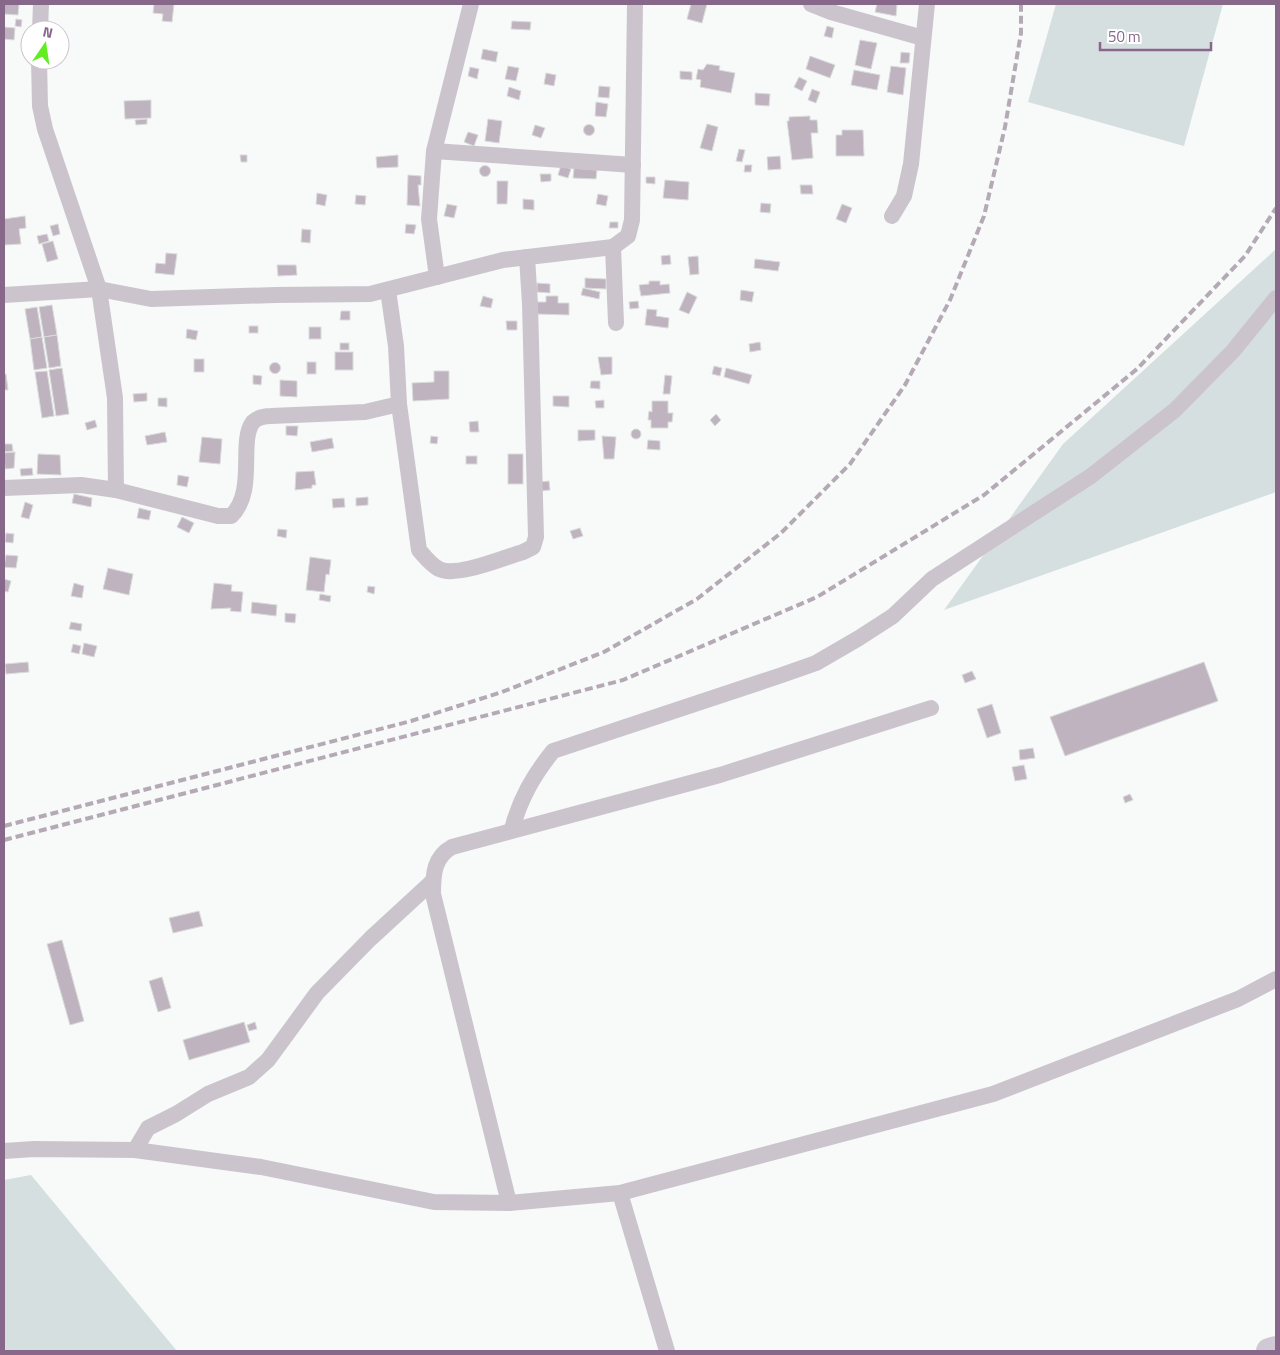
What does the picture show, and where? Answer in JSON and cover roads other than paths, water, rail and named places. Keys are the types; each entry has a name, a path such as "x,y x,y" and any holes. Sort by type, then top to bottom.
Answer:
{"street":[{"path":"40,20 41,4"},
{"path":"437,277 429,219 434,151 471,4"},
{"path":"4,295 99,289 151,299 370,294 503,260 613,247 628,236 632,220 634,4"},
{"path":"811,4 831,12 923,38"},
{"path":"892,216 904,196 912,164 926,4"},
{"path":"39,70 40,106 45,129 99,289 114,398 116,490"},
{"path":"434,151 633,165"},
{"path":"613,247 616,323"},
{"path":"388,290 396,346 399,404 419,550 430,563 441,570 460,571 523,552 533,547 536,537 527,257"},
{"path":"512,829 519,804 535,773 553,751 816,663 892,616 932,579 1091,476 1175,410 1233,350 1276,298"},
{"path":"4,488 81,485 116,490 178,507 231,516 239,509 246,476 248,433 254,422 262,417 365,412 399,404"},
{"path":"509,1203 433,894 433,881 438,858 443,852 452,847 512,829 720,775 931,708"},
{"path":"135,1150 148,1128 176,1114 208,1094 249,1076 268,1060 317,993 383,926 433,881"},
{"path":"4,1151 34,1149 135,1150 261,1167 434,1202 509,1203 620,1193 994,1094 1238,999 1276,979"},
{"path":"620,1193 667,1351"}],"waterway":[{"path":"1269,1351 1276,1349"}],"railway":[{"path":"4,826 411,721 502,692 604,652 697,599 781,533 850,464 905,385 950,300 984,216 1005,127 1021,33 1021,4"},
{"path":"4,840 623,680 817,597 984,495 1137,369 1245,256 1276,208"}]}
